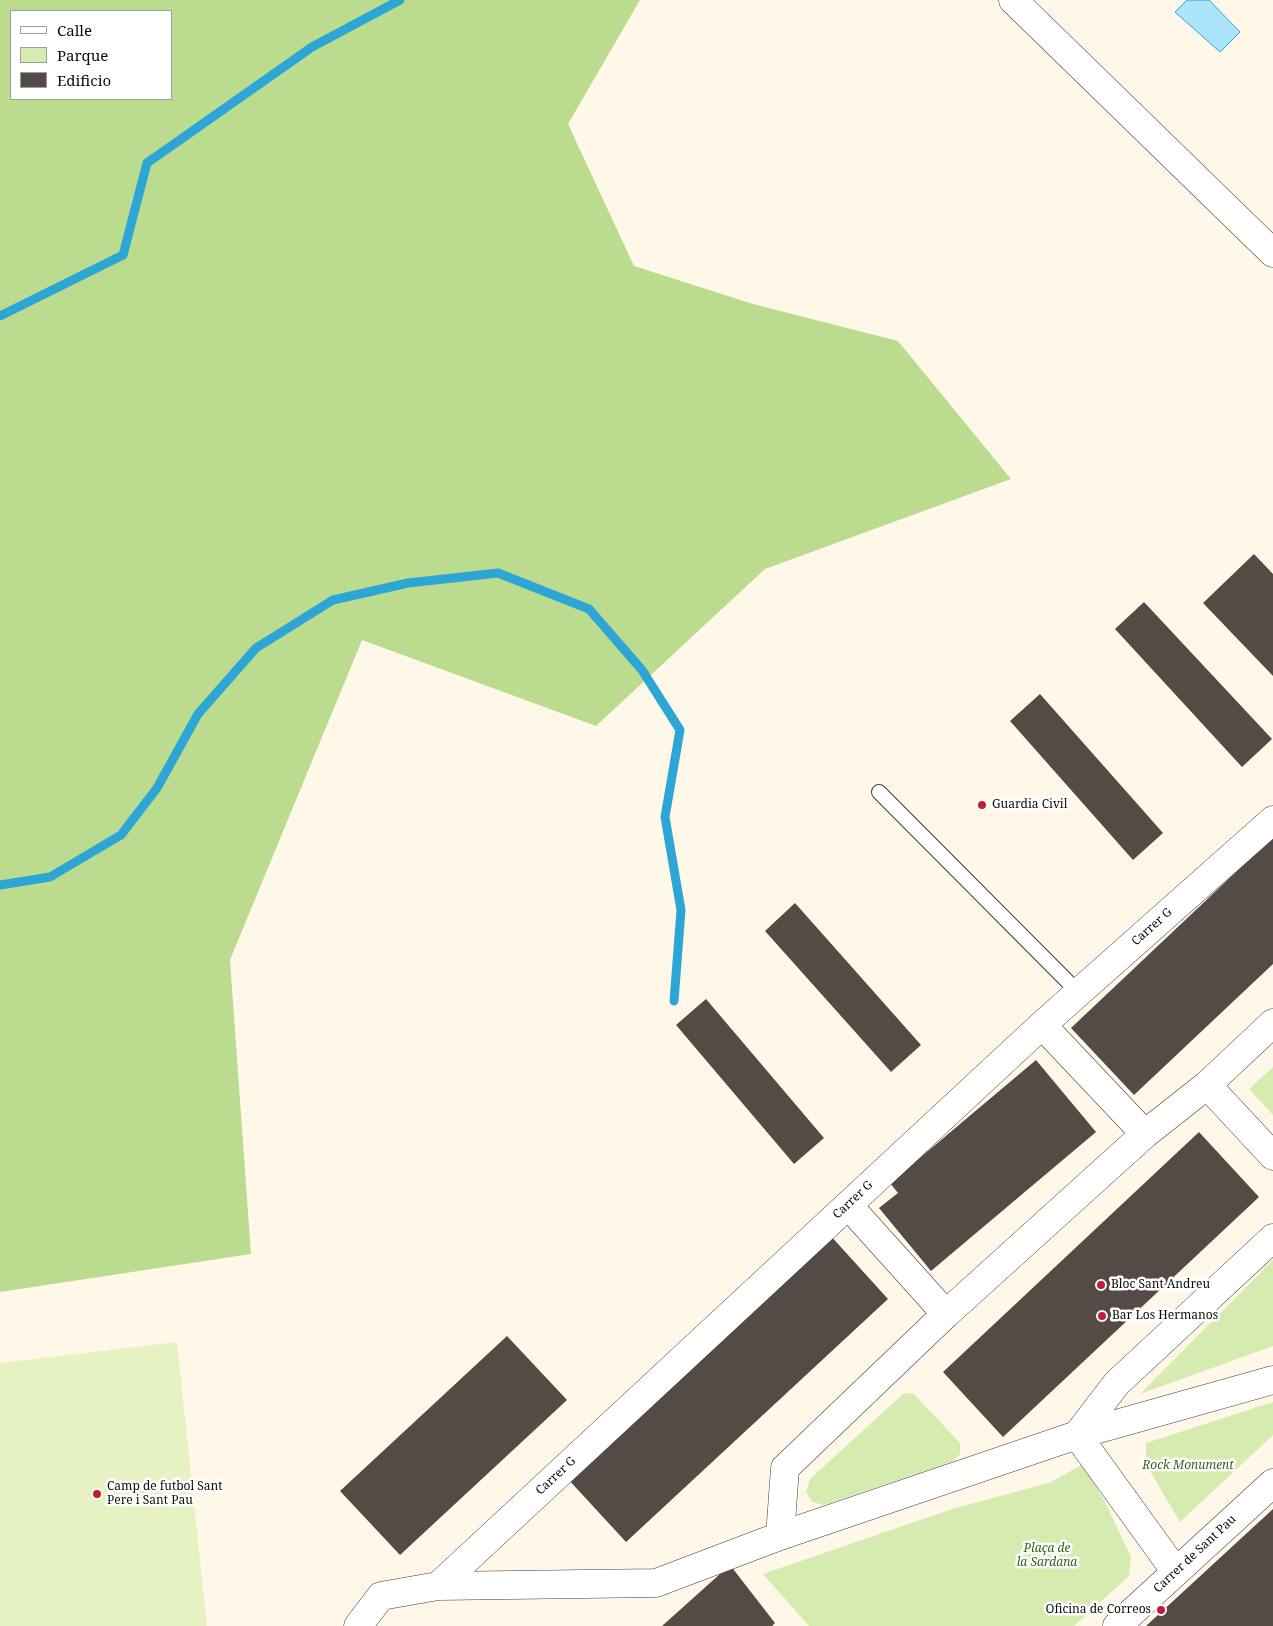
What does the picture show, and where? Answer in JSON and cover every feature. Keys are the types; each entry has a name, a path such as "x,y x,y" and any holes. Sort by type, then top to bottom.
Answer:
{"street":[{"path":"1013,0 1273,253"},
{"name":"Carrer G","path":"438,1586 1042,1025 1273,820"},
{"path":"780,1536 785,1468 946,1314 1145,1134 1207,1085 1273,1023"},
{"path":"1042,1025 1145,1134"},
{"path":"1207,1085 1273,1156"},
{"path":"848,1205 946,1314"},
{"path":"1077,1435 1117,1383 1273,1238"},
{"path":"358,1626 381,1596 438,1586 656,1583 780,1536 1077,1435 1273,1380"},
{"path":"1077,1435 1176,1572"},
{"name":"Carrer de Sant Pau","path":"1117,1626 1273,1483"}],"lane":[{"path":"879,792 1078,992"}],"green space":[{"path":"0,0 640,0 568,124 634,266 753,304 898,341 1011,479 765,569 596,726 362,640 230,960 251,1254 0,1292"},
{"path":"1273,1067 1273,1115 1249,1089"},
{"path":"1273,1260 1273,1346 1140,1394"},
{"name":"Camp de futbol Sant Pere i Sant Pau","path":"177,1342 207,1626 0,1626 0,1363"},
{"path":"904,1393 914,1394 960,1443 960,1454 952,1462 824,1505 812,1502 806,1492 810,1479"},
{"name":"Rock Monument","path":"1273,1402 1273,1435 1180,1522 1150,1471 1146,1455 1146,1443"},
{"name":"Plaça de la Sardana","path":"1083,1464 1106,1504 1131,1557 1129,1576 1074,1626 809,1626 763,1574 955,1508 1049,1483"}],"water":[{"path":"1187,0 1209,0 1240,32 1220,52 1175,12"}],"building":[{"path":"1254,554 1273,574 1273,676 1203,603"},
{"path":"1144,602 1272,739 1242,767 1115,629"},
{"path":"1040,694 1163,833 1133,860 1010,721"},
{"path":"1273,837 1273,964 1134,1095 1071,1028"},
{"path":"795,903 921,1045 891,1072 765,931"},
{"path":"706,999 824,1138 794,1164 676,1025"},
{"path":"1036,1060 1096,1132 931,1271 879,1208 898,1193 890,1183"},
{"name":"Bloc Sant Andreu","path":"1199,1132 1259,1197 1003,1437 943,1372"},
{"path":"829,1234 888,1299 626,1542 567,1478"},
{"path":"507,1336 567,1400 400,1555 340,1491"},
{"path":"1273,1509 1273,1626 1146,1626"},
{"path":"730,1565 775,1623 772,1626 662,1626"}],"waterway":[{"path":"0,316 123,255 147,163 312,47 400,0"},
{"path":"0,885 50,877 121,835 157,788 198,714 256,648 333,600 408,583 498,573 589,609 642,670 680,730 665,817 681,910 674,1001"}],"place":[{"name":"Guardia Civil","path":"982,805"},
{"name":"Bloc Sant Andreu","path":"1101,1285"},
{"name":"Bar Los Hermanos","path":"1102,1316"},
{"name":"Camp de futbol Sant Pere i Sant Pau","path":"97,1494"},
{"name":"Oficina de Correos","path":"1161,1610"}]}
